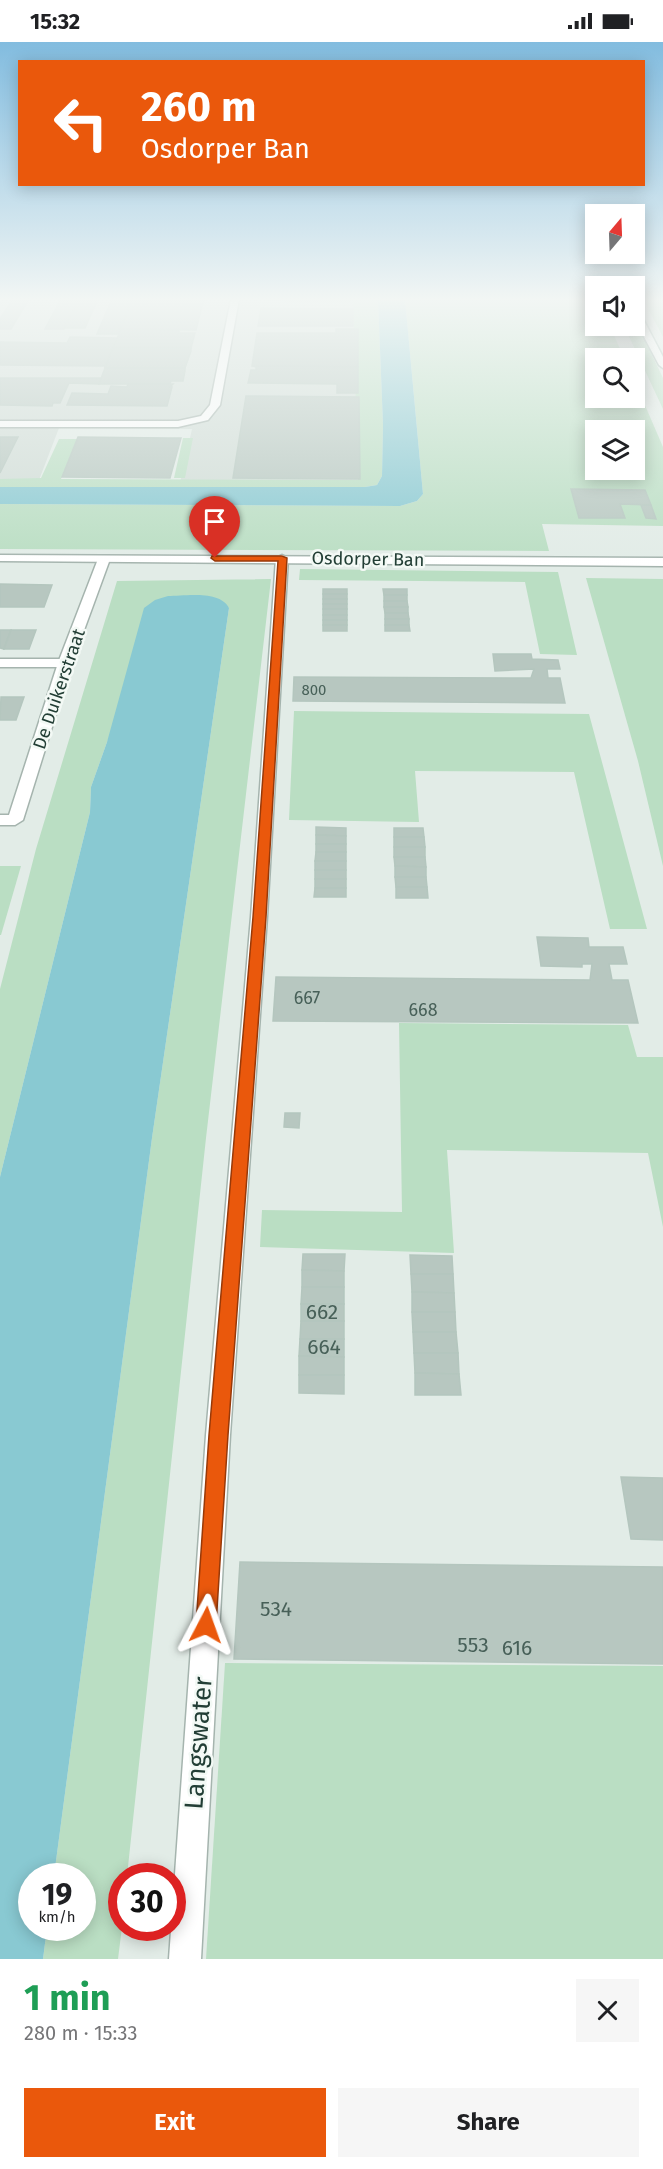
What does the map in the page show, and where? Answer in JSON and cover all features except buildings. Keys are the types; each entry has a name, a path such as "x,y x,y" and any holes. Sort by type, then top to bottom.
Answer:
{"street":[{"path":"0,424 178,424 201,421 210,414 215,405 218,388"},
{"name":"Osdorper Ban","path":"0,558 663,562"},
{"name":"Langswater","path":"184,1959 218,1435 259,917 282,558"},
{"name":"De Duikerstraat","path":"7,820 104,559"},
{"path":"0,663 65,663"}],"shaded area":[{"path":"0,388 364,388 368,484 180,483 192,429 59,428 39,480 0,480"}],"green space":[{"path":"355,388 382,388 382,476 377,485 365,487 0,487 0,479 41,478 59,439 77,439 61,479 358,480"},
{"path":"413,388 585,388 585,408 645,408 645,405 663,447 663,526 542,524 549,551 0,549 0,504 400,506 417,501 423,494"},
{"path":"653,388 663,388 663,409"},
{"path":"183,438 193,438 185,478 174,478"},
{"path":"300,569 558,572 577,655 540,654 525,582 299,580"},
{"path":"586,578 663,579 663,866 638,761"},
{"path":"271,579 206,1138 128,1863 108,1863 108,1941 120,1941 118,1959 43,1959 45,1941 96,1941 96,1863 56,1863 152,1138 229,608 205,596 168,596 107,742 91,787 90,812 0,1177 0,989 36,849 117,581"},
{"path":"294,711 589,714 647,929 610,929 574,772 415,771 419,822 289,820"},
{"path":"0,866 21,866 1,935 0,935"},
{"path":"399,1023 628,1025 637,1057 663,1057 663,1227 648,1153 447,1150 454,1253 260,1247 262,1210 402,1212"},
{"path":"225,1663 663,1666 663,1959 206,1959"}],"water":[{"path":"382,388 413,388 423,494 417,501 400,506 0,504 0,487 365,487 377,485 382,476"},
{"path":"168,596 210,596 224,602 229,608 152,1138 56,1863 18,1863 18,1941 45,1941 43,1959 0,1959 0,1177 90,812 91,787 107,742 144,608 155,600"}],"route":[{"path":"206,1625 218,1435 259,917 282,558 215,558"}]}
